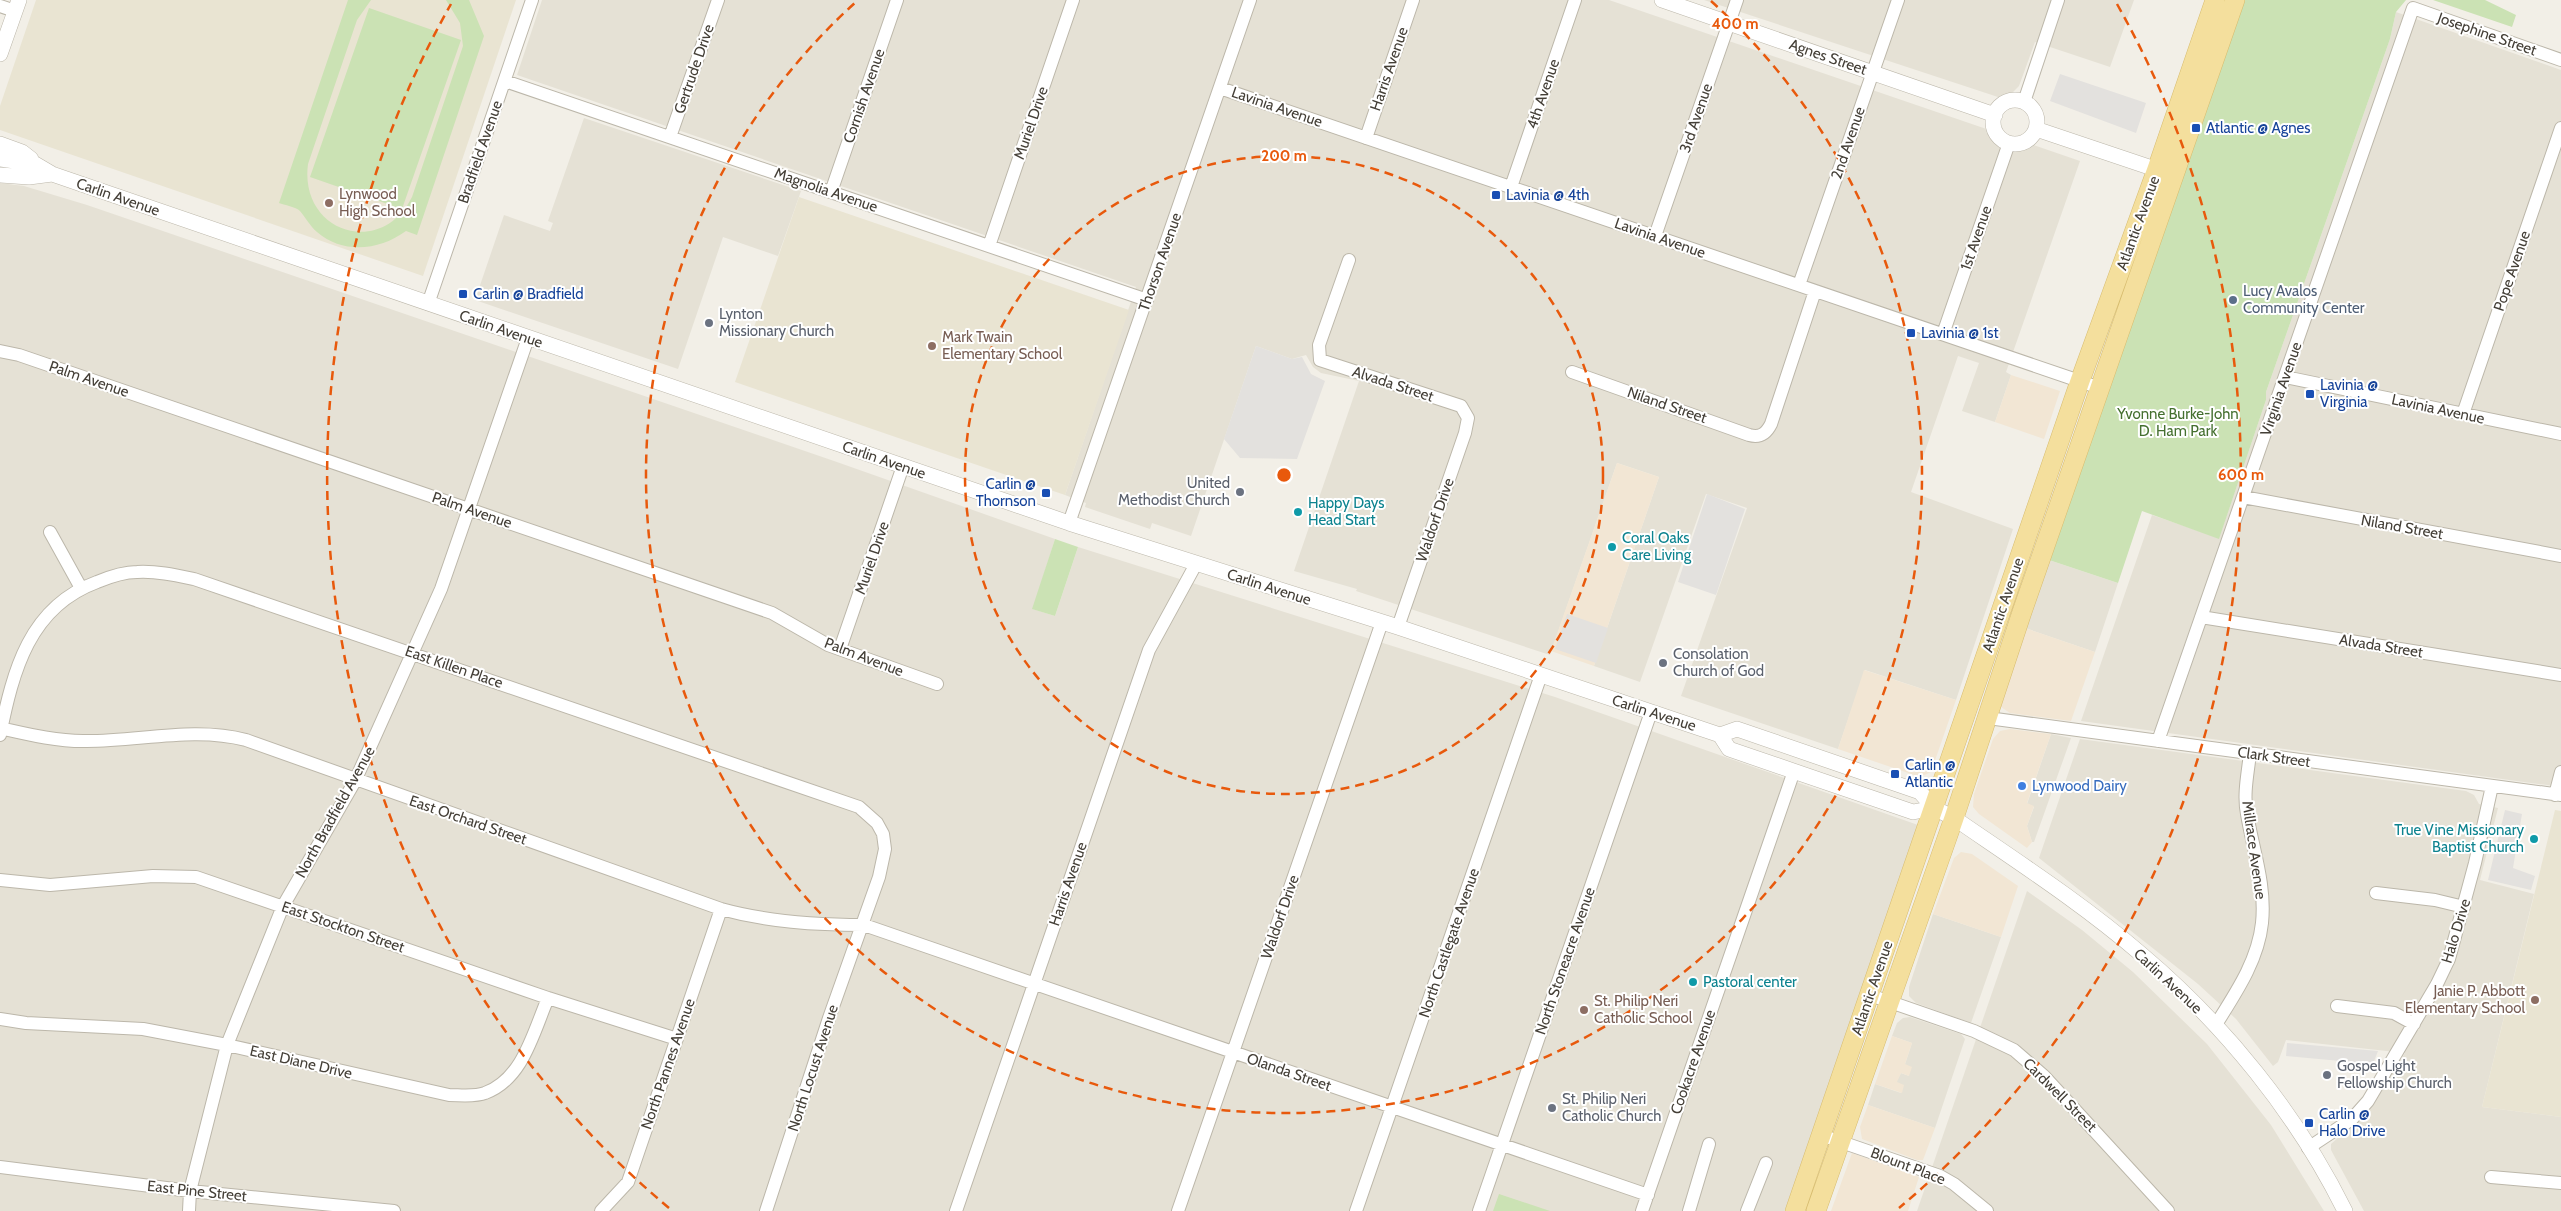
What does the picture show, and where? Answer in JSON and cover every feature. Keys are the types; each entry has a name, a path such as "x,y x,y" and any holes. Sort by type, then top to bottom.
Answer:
{"main road":[{"name":"Atlantic Avenue","path":"1816,1211 1954,818 2022,612 2100,388 2166,172 2215,0"},
{"name":"Atlantic Avenue","path":"1796,1211 2080,381 2235,0"}],"street":[{"name":"Bradfield Avenue","path":"428,304 532,0"},
{"name":"Gertrude Drive","path":"670,137 718,0"},
{"name":"Cornish Avenue","path":"831,192 897,0"},
{"name":"Muriel Drive","path":"989,246 1073,0"},
{"name":"Thorson Avenue","path":"1069,523 1250,0"},
{"name":"Harris Avenue","path":"1366,138 1412,0"},
{"name":"4th Avenue","path":"1511,187 1576,0"},
{"name":"Agnes Street","path":"1662,0 1995,115"},
{"name":"3rd Avenue","path":"1655,236 1737,0"},
{"name":"2nd Avenue","path":"1799,285 1898,0"},
{"path":"2024,102 2058,0"},
{"path":"0,6 17,6 0,54"},
{"name":"Josephine Street","path":"2413,8 2561,60"},
{"name":"Virginia Avenue","path":"2158,741 2413,8"},
{"name":"Magnolia Avenue","path":"505,81 1146,300"},
{"name":"Lavinia Avenue","path":"1220,88 2100,388"},
{"path":"2009,101 2024,102 2034,111 2037,117 2036,129 2024,142 2008,142 1996,132 1995,115 2002,104 2009,101"},
{"name":"Pope Avenue","path":"2463,414 2561,128"},
{"path":"2036,129 2166,172"},
{"name":"1st Avenue","path":"1943,334 2008,142"},
{"path":"0,144 22,152 35,164"},
{"name":"Carlin Avenue","path":"0,159 35,164 52,174 1069,523 1398,627 1720,735 1730,749 1913,812 1934,808"},
{"name":"Carlin Avenue","path":"0,175 29,177 52,174"},
{"name":"Alvada Street","path":"1349,260 1319,344 1318,356 1325,363 1461,406 1467,413"},
{"name":"Niland Street","path":"1572,372 1749,436 1762,435 1771,424 1815,291"},
{"path":"469,508 528,338"},
{"name":"Palm Avenue","path":"0,351 19,355 772,613 828,645 937,684"},
{"name":"Lavinia Avenue","path":"2285,377 2561,434"},
{"name":"Waldorf Drive","path":"1398,627 1465,433 1467,413"},
{"name":"Muriel Drive","path":"840,650 903,466"},
{"name":"Niland Street","path":"2243,497 2561,556"},
{"name":"North Bradfield Avenue","path":"189,1211 190,1190 227,1045 283,906 355,780 413,653 441,589 469,508"},
{"path":"50,532 81,588"},
{"name":"Harris Avenue","path":"956,1211 1149,650 1196,564"},
{"name":"East Killen Place","path":"0,731 19,660 27,643 50,610 81,588 111,577 135,572 164,573 194,579 859,806 877,823 882,834 885,849 879,878 864,925"},
{"name":"Alvada Street","path":"2201,617 2561,675"},
{"name":"Waldorf Drive","path":"1178,1211 1382,622"},
{"name":"North Castlegate Avenue","path":"1356,1211 1541,675"},
{"name":"North Stoneacre Avenue","path":"1479,1211 1652,712"},
{"name":"Clark Street","path":"1988,718 2558,795"},
{"name":"Carlin Avenue","path":"1720,735 1737,729 1920,792 1934,808 1954,818 2120,937 2157,968 2215,1026 2262,1081 2308,1148 2345,1211"},
{"name":"East Orchard Street","path":"0,731 61,740 84,741 224,734 721,909 752,918 825,925 864,925 930,950"},
{"name":"Millrace Avenue","path":"2215,1026 2248,970 2262,923 2261,883 2247,813 2246,785 2250,753"},
{"name":"Cookacre Avenue","path":"1642,1211 1794,771"},
{"path":"2558,795 2561,772"},
{"name":"Halo Drive","path":"2308,1148 2360,1110 2373,1094 2449,959 2464,907 2492,786"},
{"name":"East Stockton Street","path":"0,880 50,884 153,876 196,877 548,998 677,1039"},
{"path":"2376,893 2435,900 2464,907"},
{"name":"North Pannes Avenue","path":"601,1211 628,1182 721,909"},
{"name":"North Locust Avenue","path":"766,1211 829,1018 864,925"},
{"name":"Olanda Street","path":"930,950 1648,1195"},
{"name":"Cardwell Street","path":"1870,995 1990,1038 2025,1058 2050,1082 2168,1211"},
{"name":"East Diane Drive","path":"0,1019 26,1023 143,1029 227,1045 449,1095 483,1094 506,1082 522,1060 548,998"},
{"path":"2337,1006 2394,1013 2414,1024"},
{"name":"Blount Place","path":"1821,1135 1940,1176 1954,1184 1987,1211"},
{"path":"1689,1211 1709,1144"},
{"path":"1747,1211 1766,1164"},
{"name":"East Pine Street","path":"0,1168 394,1211"},
{"path":"2491,1177 2561,1183"}],"shaded area":[{"name":"Lynwood High School","path":"36,0 516,0 423,276 0,130 0,106"},
{"path":"542,0 1609,0 2080,161 2006,372 2011,375 1995,422 1962,411 1979,363 1958,356 1911,492 2013,529 1956,700 1865,670 1838,749 1681,696 1747,508 1706,494 1640,682 1594,666 1659,477 1617,463 1550,655 1356,591 1357,589 1294,571 1359,381 1321,373 1313,367 1306,355 1292,359 1256,346 1191,536 1152,523 1150,529 1085,507 1086,503 1065,495 1136,287 517,75"},
{"path":"1704,0 2134,0 2110,67 2035,42 2019,86 2010,95 2001,98"},
{"path":"2396,12 2561,70 2561,787 2081,721 2152,515 2219,538 2266,400 2266,392 2390,39"},
{"path":"2060,74 2146,103 2136,133 2050,101"},
{"path":"584,118 801,191 778,256 723,237 678,369 475,300 504,215 550,231 553,223 548,221"},
{"path":"0,183 24,186 87,205 834,461 1055,539 1033,609 1055,616 1078,547 1555,697 1918,825 1785,1211 0,1211"},
{"name":"Mark Twain Elementary School","path":"799,197 1129,310 1065,495 735,382"},
{"path":"1256,346 1292,359 1302,357 1311,374 1325,381 1297,459 1240,458 1224,439"},
{"path":"2011,375 2060,391 2044,439 1995,422"},
{"name":"Coral Oaks Care Living","path":"1617,463 1659,477 1594,666 1551,651"},
{"path":"1707,494 1745,509 1716,595 1678,582"},
{"path":"2049,560 2118,583 2095,652 2025,628"},
{"path":"1567,614 1608,628 1596,663 1555,649"},
{"path":"2025,628 2095,652 2071,721 2010,713 2001,707 1999,703"},
{"path":"1864,670 1956,700 1931,772 1920,777 1838,749"},
{"path":"2010,729 2051,734 2027,803 2034,806 2027,826 2032,842 2027,848 1979,814 1973,807 1974,794 1993,739 2000,731"},
{"path":"2051,734 2071,738 2034,842 2032,842 2027,826 2034,807 2027,804"},
{"path":"2080,739 2466,791 2474,795 2479,804 2498,808 2480,880 2534,894 2482,1107 2561,1117 2561,1211 2364,1211 2331,1150 2331,1144 2366,1113 2405,1053 2286,1040 2278,1062 2273,1066 2236,1019 2198,984 2039,858"},
{"path":"2505,810 2522,814 2513,868 2535,876 2531,890 2488,880"},
{"name":"Janie P. Abbott Elementary School","path":"2555,810 2561,811 2561,1117 2482,1107"},
{"path":"1961,852 1972,854 2018,886 2001,937 1933,914 1954,858"},
{"path":"2027,891 2082,930 2133,972 2207,1044 2271,1125 2324,1211 1917,1211"},
{"path":"1933,914 2001,937 1971,1023 1916,1003 1909,996 1909,987"},
{"path":"1910,1017 1961,1034 1965,1039 1935,1128 1868,1105 1875,1084 1901,1093 1896,1082 1901,1073 1909,1076 1905,1064 1912,1043 1892,1036 1897,1023 1903,1018"},
{"path":"1892,1036 1912,1043 1905,1064 1912,1067 1909,1076 1901,1073 1897,1082 1904,1085 1902,1093 1875,1084"},
{"path":"2287,1043 2378,1051 2373,1064 2286,1056"},
{"path":"1868,1105 1935,1128 1923,1160 1917,1160 1862,1139 1860,1127"},
{"path":"1852,1153 1919,1177 1908,1211 1831,1211"}],"green space":[{"path":"348,0 371,0 357,20 308,164 309,187 316,207 329,221 345,229 363,232 381,228 398,216 412,197 463,46 460,23 446,0 469,0 484,36 417,235 406,231 374,246 362,247 350,247 328,239 315,230 300,211 279,203"},
{"name":"Yvonne Burke-John D. Ham Park","path":"2243,0 2406,0 2396,12 2390,39 2266,392 2266,400 2219,539 2142,511 2118,583 2049,560"},
{"path":"2433,0 2485,0 2516,15 2512,27"},
{"path":"369,8 461,40 402,209 310,177"},
{"path":"1055,539 1078,547 1055,616 1032,609"},
{"path":"1499,1194 1550,1211 1493,1211"}],"place":[{"name":"Atlantic @ Agnes","path":"2196,128"},
{"name":"Lavinia @ 4th","path":"1496,195"},
{"name":"Lynwood High School","path":"329,203"},
{"name":"Carlin @ Bradfield","path":"463,294"},
{"name":"Lucy Avalos Community Center","path":"2233,300"},
{"name":"Lynton Missionary Church","path":"709,323"},
{"name":"Lavinia @ 1st","path":"1911,333"},
{"name":"Mark Twain Elementary School","path":"932,346"},
{"name":"Lavinia @ Virginia","path":"2310,394"},
{"name":"United Methodist Church","path":"1240,492"},
{"name":"Carlin @ Thornson","path":"1046,493"},
{"name":"Happy Days Head Start","path":"1298,512"},
{"name":"Coral Oaks Care Living","path":"1612,547"},
{"name":"Consolation Church of God","path":"1663,663"},
{"name":"Carlin @ Atlantic","path":"1895,774"},
{"name":"Lynwood Dairy","path":"2022,786"},
{"name":"True Vine Missionary Baptist Church","path":"2534,839"},
{"name":"Pastoral center","path":"1693,982"},
{"name":"Janie P. Abbott Elementary School","path":"2535,1000"},
{"name":"St. Philip Neri Catholic School","path":"1584,1010"},
{"name":"Gospel Light Fellowship Church","path":"2327,1075"},
{"name":"St. Philip Neri Catholic Church","path":"1552,1108"},
{"name":"Carlin @ Halo Drive","path":"2309,1123"}]}
